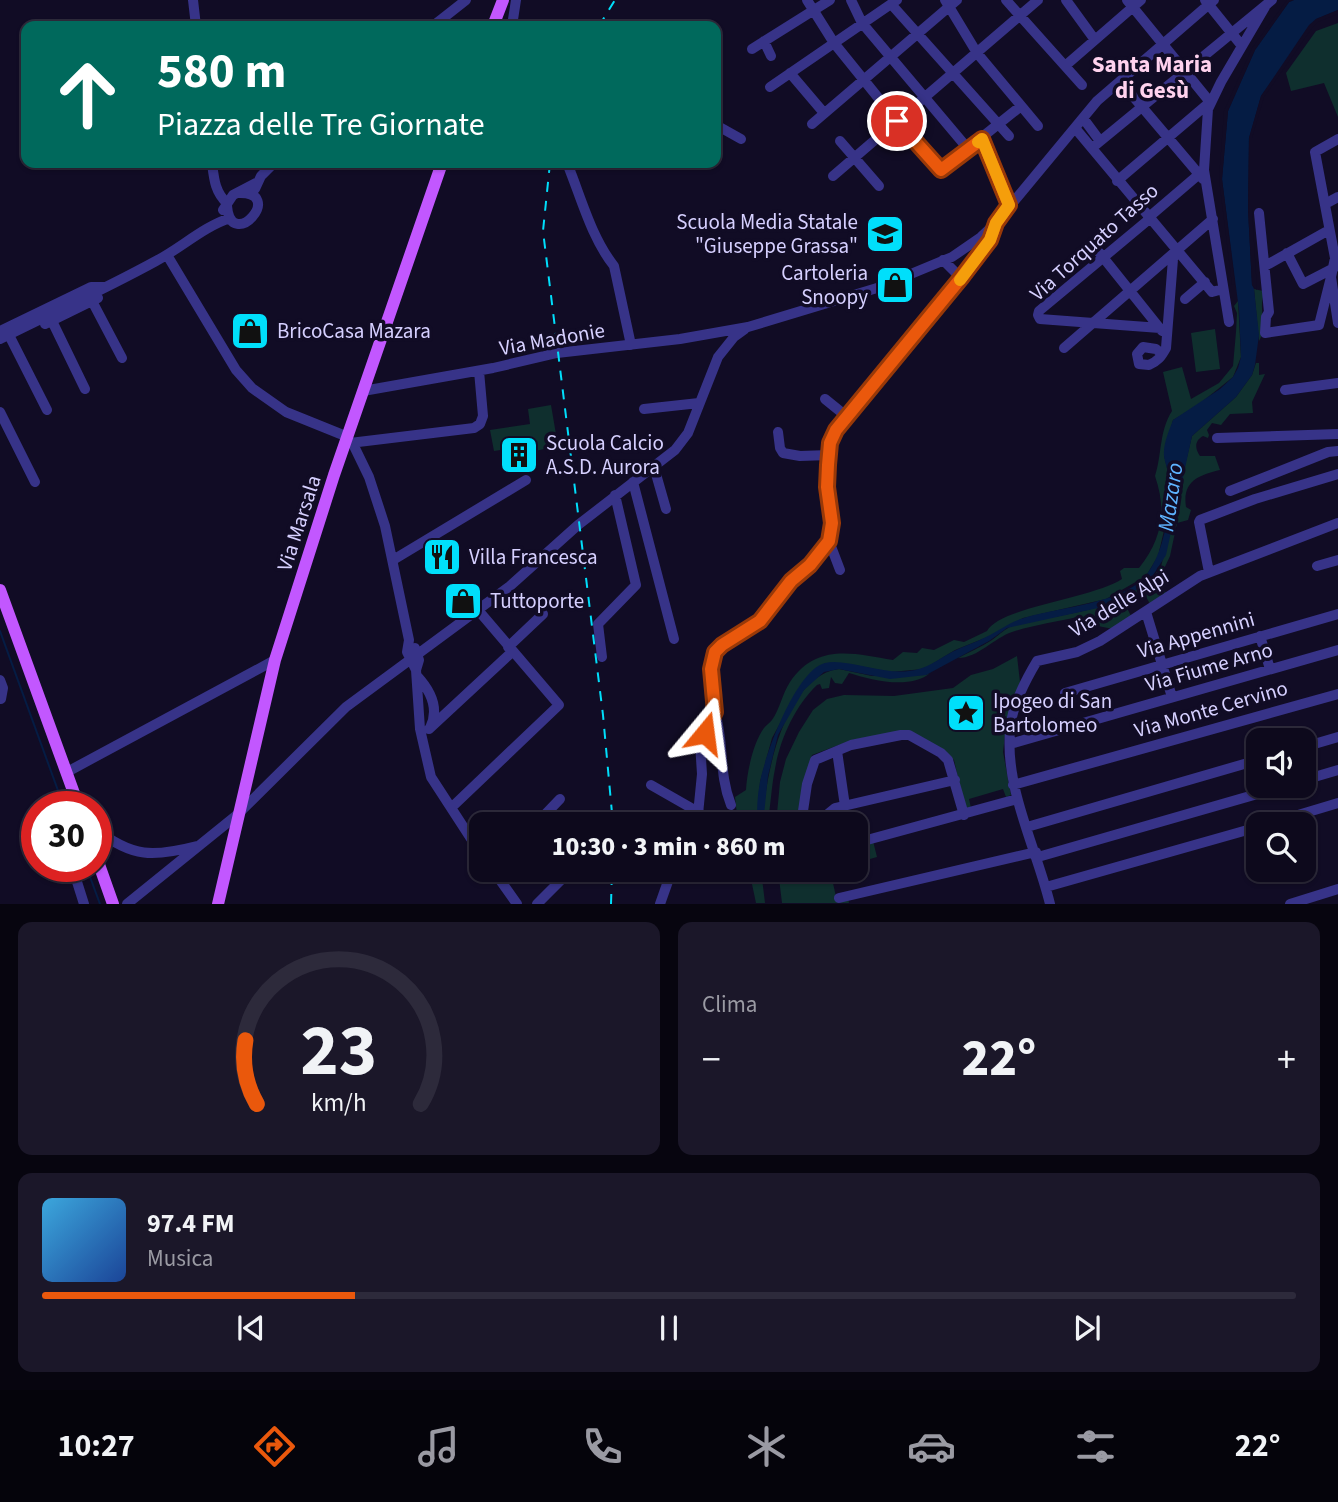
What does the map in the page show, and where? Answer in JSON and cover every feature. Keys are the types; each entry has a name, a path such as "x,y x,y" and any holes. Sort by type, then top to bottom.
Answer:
{"main road":[{"path":"495,21 503,0"},
{"name":"Via Marsala","path":"218,904 275,660 349,441 363,391 440,168"},
{"path":"0,590 74,791"},
{"path":"105,882 113,904"}],"street":[{"path":"193,0 195,21"},
{"path":"439,21 466,0"},
{"path":"513,21 516,0"},
{"path":"807,0 834,43 863,80 941,170 1020,106"},
{"path":"752,49 830,0"},
{"path":"850,0 862,23 969,150"},
{"path":"1006,0 1083,85"},
{"path":"833,176 1038,0"},
{"path":"1066,0 1095,40"},
{"path":"127,904 237,816 346,708 478,610 615,495 654,467 682,441 712,368 724,347 748,327 877,288 967,248 996,223 1097,101 1163,45 1209,1 1242,46"},
{"path":"770,87 894,2 918,34 1009,136"},
{"path":"812,124 918,34 950,2 977,53 1038,126"},
{"path":"1065,66 1133,2 1163,45 1210,102 1203,175 1213,219 1229,323"},
{"path":"1096,145 1269,3"},
{"path":"1117,181 1210,102 1269,3"},
{"path":"764,41 771,56"},
{"path":"790,73 824,113"},
{"path":"1120,81 1203,175"},
{"path":"1083,118 1117,181 1212,292 1223,289"},
{"path":"721,128 741,139"},
{"path":"1075,128 1096,145"},
{"path":"982,139 1009,205"},
{"path":"1338,139 1315,152 1335,257 1338,318"},
{"path":"840,141 879,186"},
{"path":"213,168 215,184 227,205 230,218"},
{"path":"207,229 237,193 256,183 270,168"},
{"path":"569,168 606,256 614,266 631,345"},
{"name":"Via Torquato Tasso","path":"1164,332 1040,319 1038,315 1149,217 1203,175"},
{"path":"0,344 167,255 207,229 230,218 243,223 253,219 258,209 253,196 256,183"},
{"path":"215,184 253,196"},
{"path":"1325,204 1338,197"},
{"path":"1259,214 1269,312 1265,333 1319,325 1334,271"},
{"path":"1064,348 1213,219"},
{"path":"731,805 723,781 720,730 715,712 711,669 715,652 760,621 791,581 810,565 829,541 832,523 827,487 830,443 846,416 899,357 990,240 996,223"},
{"path":"1265,266 1329,230"},
{"path":"1094,246 1164,332"},
{"path":"1163,354 1173,259 1177,249"},
{"path":"1287,254 1303,284 1334,271"},
{"path":"167,255 236,370 252,388 286,412 349,441 474,428 480,424 483,416 479,371"},
{"path":"943,260 961,278"},
{"path":"1185,299 1205,282"},
{"path":"6,339 52,321 102,296 108,286"},
{"path":"0,331 91,287 108,286"},
{"path":"92,301 122,358"},
{"path":"52,321 85,389"},
{"name":"Via Madonie","path":"363,391 479,371 557,353 748,327"},
{"path":"6,339 47,410"},
{"path":"1285,390 1338,383"},
{"path":"825,399 846,416"},
{"path":"645,409 699,403"},
{"path":"0,412 35,482"},
{"path":"778,432 783,453 800,456 829,455"},
{"path":"1217,438 1338,434"},
{"path":"349,441 376,496 393,560 409,640 407,652 413,656 416,673 431,777 469,836"},
{"path":"1230,491 1328,452 1338,451"},
{"path":"654,467 666,509"},
{"path":"1209,572 1200,520 1255,499 1338,474"},
{"path":"393,560 526,480"},
{"path":"634,482 674,639"},
{"path":"602,657 598,624 636,585 615,495"},
{"name":"Via delle Alpi","path":"1049,903 1037,855 1013,785 1010,744 1013,715 1037,661 1077,652 1209,572 1338,523"},
{"path":"829,541 840,570"},
{"path":"1317,566 1338,560"},
{"path":"451,808 559,705 478,610"},
{"path":"1146,612 1172,697"},
{"path":"425,731 510,650 543,614"},
{"name":"Via Appennini","path":"1065,693 1338,614"},
{"path":"1261,636 1270,669"},
{"name":"Via Fiume Arno","path":"1010,744 1338,650"},
{"path":"67,772 275,660"},
{"path":"416,673 433,699 434,720 425,731"},
{"path":"0,680 3,688 1,699"},
{"name":"Via Monte Cervino","path":"1013,785 1338,694"},
{"path":"700,812 700,743 715,712"},
{"path":"803,811 807,785 815,761 860,743 909,735 941,753 948,760 964,815"},
{"path":"1316,743 1338,737"},
{"path":"836,751 845,806"},
{"path":"1027,827 1246,763"},
{"path":"1316,777 1338,771"},
{"path":"828,812 955,780"},
{"path":"651,785 698,812"},
{"path":"839,898 1037,855 1246,797"},
{"path":"548,812 560,799"},
{"path":"868,840 1017,799"},
{"path":"1308,812 1338,803"},
{"path":"1046,887 1246,830"},
{"path":"112,839 124,847 149,855 201,845"},
{"path":"77,882 84,904"},
{"path":"501,882 517,904"},
{"path":"537,904 559,882"},
{"path":"660,904 668,882"},
{"path":"1290,904 1338,889"}],"green space":[{"path":"1338,23 1338,117 1324,83 1291,91 1286,73 1316,31"},
{"path":"1254,289 1263,291 1264,294 1263,330 1259,341"},
{"path":"1238,301 1241,357 1233,377 1198,405 1173,420 1164,455 1170,482 1166,522 1158,556 1146,576 1106,599 1023,618 990,636 955,650 924,669 890,672 826,663 818,667 801,685 772,738 760,782 758,812 737,812 735,797 746,790 749,766 757,741 775,716 790,682 811,661 836,654 893,660 903,652 917,653 922,648 934,650 954,640 964,642 987,631 1010,615 1109,586 1122,579 1120,571 1124,568 1139,568 1153,546 1160,524 1161,501 1155,476 1165,427 1172,411 1163,372 1182,367 1191,399 1219,383 1233,366 1237,313 1234,306"},
{"path":"1215,329 1220,369 1196,372 1191,333"},
{"path":"1256,363 1259,363 1259,375 1265,374 1252,402 1253,413 1230,414 1221,425 1212,423 1207,430 1208,438 1203,436 1197,443 1200,456 1215,456 1220,470 1205,474 1189,485 1185,498 1186,507 1191,510 1188,520 1177,523 1170,556 1163,571 1168,582 1163,588 1166,593 1150,604 1143,591 1124,602 1131,616 1113,629 1083,623 1082,618 1077,617 1012,632 972,655 958,658 988,643 1014,625 1094,608 1130,594 1146,582 1161,567 1192,436 1236,397 1252,375"},
{"path":"551,405 558,446 535,451 534,445 494,451 490,430 530,424 528,409"},
{"path":"1017,656 1020,682 1007,719 1003,752 1011,795 1006,797 1003,789 969,799 971,808 965,809 954,760 908,730 852,740 812,755 805,780 802,812 777,812 780,782 786,759 813,710 827,699 844,695 894,696 953,688 971,675 993,669"},
{"path":"839,669 872,676 930,673 922,678 912,681 890,682 849,673 842,684 835,683 831,677 829,688 822,689 820,684 817,685 795,713 785,735 775,769 769,812 764,812 773,757 781,732 791,709 804,690 820,676"},
{"path":"873,841 877,857 868,860 868,842"},
{"path":"752,882 762,882 765,903 756,903"},
{"path":"779,882 833,882 837,901 848,898 849,903 782,903"}],"water":[{"name":"Mazaro","path":"1338,0 1338,10 1316,19 1261,96 1249,138 1248,209 1252,285 1259,335 1255,365 1252,375 1236,397 1192,436 1166,555 1150,580 1142,587 1098,608 1007,628 989,641 926,675 890,679 839,669 824,672 804,690 778,735 768,776 764,812 757,812 763,769 775,734 793,697 814,669 834,662 899,672 921,668 1019,620 1123,592 1147,574 1162,542 1167,517 1170,482 1164,451 1173,420 1220,389 1233,377 1241,357 1239,310 1222,179 1228,111 1255,50 1289,2"}],"pier":[{"path":"1287,0 1294,0 1289,2 1255,50 1228,111 1222,179 1235,284 1232,285 1219,179 1224,111 1252,48"},
{"path":"1338,10 1338,14 1318,22 1312,28 1264,97 1252,138 1252,209 1257,290 1252,285 1248,209 1249,138 1261,96 1309,25 1316,19"}],"waterway":[{"path":"0,631 58,791"},
{"path":"92,882 100,904"}],"railway":[{"path":"602,21 615,0"},
{"path":"549,168 543,231 603,715 612,812"},
{"path":"611,904 612,882"}],"slow traffic":[{"path":"960,280 990,240 996,223 1009,205 982,139 978,142"}],"place":[{"name":"Scuola Media Statale \"Giuseppe Grassa\"","path":"885,234"},
{"name":"Cartoleria Snoopy","path":"895,285"},
{"name":"BricoCasa Mazara","path":"250,331"},
{"name":"Scuola Calcio A.S.D. Aurora","path":"519,455"},
{"name":"Villa Francesca","path":"442,557"},
{"name":"Tuttoporte","path":"463,601"},
{"name":"Ipogeo di San Bartolomeo","path":"966,713"}],"district":[{"name":"Santa Maria di Gesù","path":"1152,77"}],"route":[{"path":"705,733 715,712 711,669 715,652 760,621 791,581 810,565 829,541 832,523 827,487 828,465 830,443 836,430 899,357 961,278 990,240 996,223 1009,205 982,139 941,170 897,121"}]}
